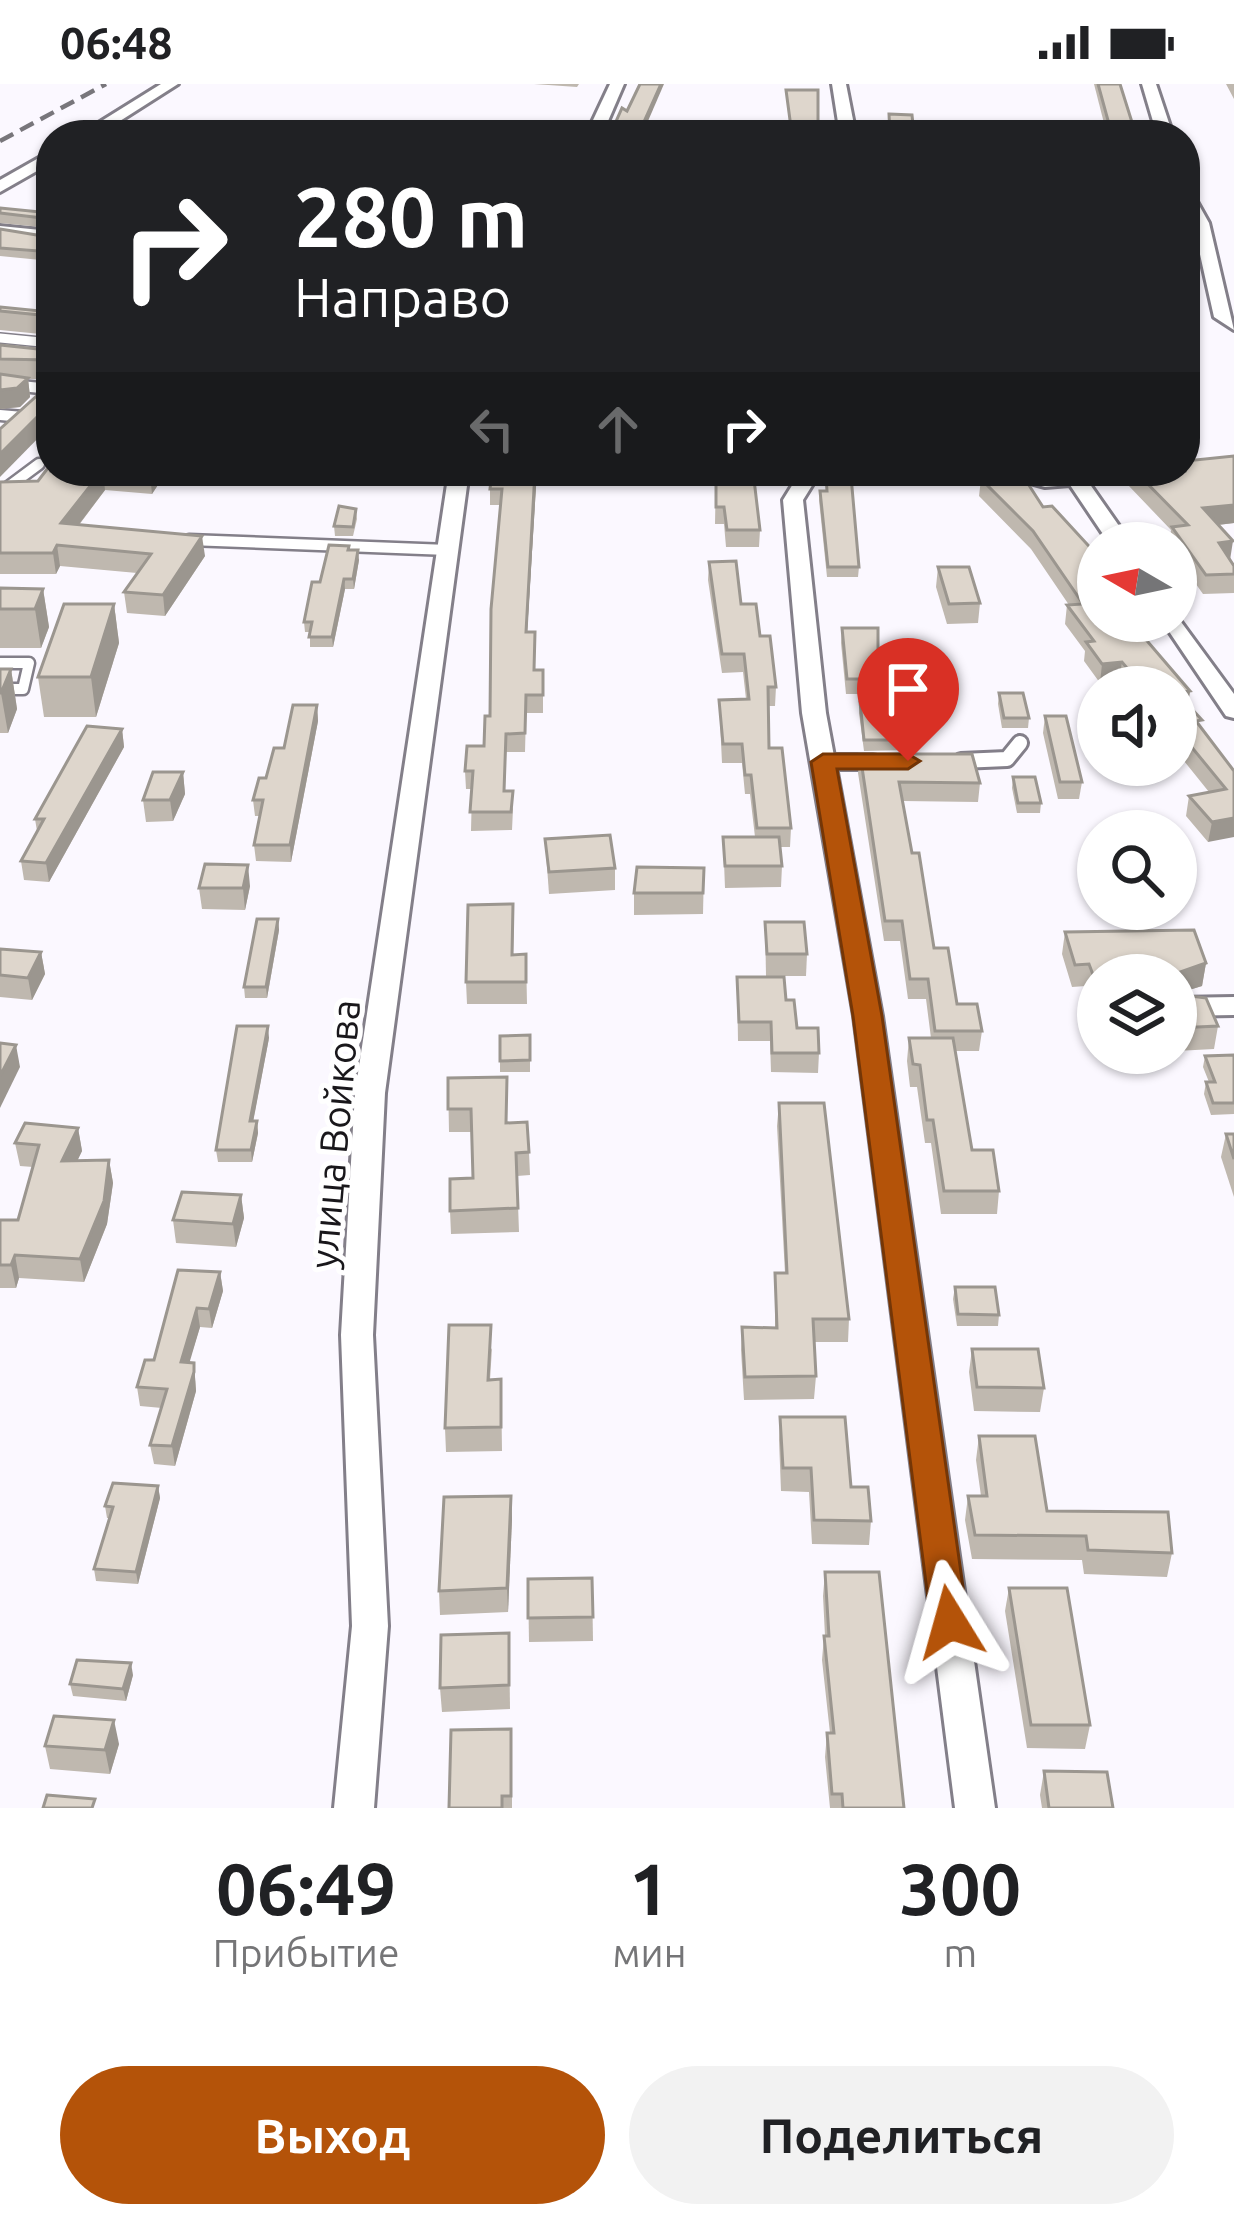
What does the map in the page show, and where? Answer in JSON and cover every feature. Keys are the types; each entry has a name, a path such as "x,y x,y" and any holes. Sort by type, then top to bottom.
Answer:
{"street":[{"path":"111,120 171,84"},
{"path":"601,120 617,84"},
{"path":"839,84 845,120"},
{"path":"1149,84 1161,120"},
{"path":"0,187 36,166"},
{"path":"1200,221 1223,317 1234,325"},
{"path":"0,231 36,235"},
{"name":"улица Войкова","path":"354,1808 370,1626 357,1335 370,1093 457,486"},
{"path":"802,486 794,500 794,544 823,762 868,1016 975,1808"},
{"path":"1081,486 1106,522"},
{"path":"1187,642 1234,711"},
{"path":"1197,1007 1234,1006"}],"lane":[{"path":"0,338 36,342"},
{"path":"0,384 36,388"},
{"path":"0,441 36,404"},
{"path":"0,415 23,417"},
{"path":"0,493 36,466"},
{"path":"178,539 448,550"},
{"path":"0,663 29,663 23,689 0,689"},
{"path":"950,761 1007,759 1019,743"},
{"path":"823,762 886,762"}],"building":[{"path":"640,84 661,84 645,120 617,120 622,108 627,111"},
{"path":"1098,84 1120,84 1131,120 1108,120"},
{"path":"786,90 818,90 818,120 790,120"},
{"path":"889,114 912,115 912,120 889,120"},
{"path":"0,208 36,212 36,217 0,213"},
{"path":"0,229 36,235 36,251 0,248"},
{"path":"0,307 36,311 36,315 0,311"},
{"path":"0,345 36,349 36,360 0,359"},
{"path":"0,374 28,378 17,388 0,390"},
{"path":"36,397 36,418 0,454 0,429"},
{"path":"1234,456 1234,505 1203,508 1233,541 1219,543 1234,574 1206,575 1197,562 1197,522 1185,522 1150,486 1200,486 1200,459"},
{"path":"0,482 90,486 61,523 202,536 163,595 124,592 151,554 57,545 53,553 0,553"},
{"path":"534,486 526,632 535,632 534,670 543,670 543,695 526,695 525,733 506,734 504,791 513,791 511,812 470,812 473,771 465,771 467,746 484,746 485,716 490,716 491,609 502,489 490,489"},
{"path":"716,486 755,486 760,530 727,530 724,507 716,507"},
{"path":"827,486 852,486 859,567 828,567 820,491 827,491"},
{"path":"988,486 1029,486 1043,507 1052,506 1077,533 1077,595 1033,531"},
{"path":"339,506 356,509 353,527 334,526"},
{"path":"329,545 358,550 353,579 344,579 332,637 309,637 312,622 304,622 312,582 320,582"},
{"path":"736,561 741,604 756,604 760,636 770,636 776,687 768,687 769,748 782,748 791,828 757,828 742,744 723,744 719,700 749,699 744,654 722,654 709,562"},
{"path":"938,567 969,567 980,603 949,604"},
{"path":"0,588 43,589 35,609 0,609"},
{"path":"64,604 114,604 91,677 38,677"},
{"path":"842,628 878,628 878,679 847,679"},
{"path":"1086,642 1148,642 1169,666 1125,666 1122,662 1102,664"},
{"path":"0,669 11,669 1,693 0,693"},
{"path":"999,693 1023,693 1029,718 1004,718"},
{"path":"860,702 892,703 895,731 911,731 912,740 864,740"},
{"path":"293,705 317,705 290,845 254,845 263,800 253,800 259,778 266,778 274,748 284,748"},
{"path":"1045,716 1066,716 1077,761 1077,782 1060,782"},
{"path":"1197,722 1234,771 1234,818 1212,822 1189,796 1226,789 1197,754"},
{"path":"87,726 122,729 46,863 21,861 44,819 35,819"},
{"path":"860,754 972,754 980,783 899,782 912,853 919,853 934,948 948,948 957,1004 977,1004 982,1031 935,1031 928,979 910,979 902,921 885,921"},
{"path":"153,772 183,772 170,800 143,800"},
{"path":"1013,777 1035,777 1041,803 1018,803"},
{"path":"610,835 615,868 549,872 545,839"},
{"path":"723,837 779,837 782,866 725,866"},
{"path":"205,864 248,865 243,888 199,888"},
{"path":"637,867 704,868 703,893 634,893"},
{"path":"513,904 512,955 526,954 526,982 466,982 468,905"},
{"path":"257,919 278,919 266,987 244,987"},
{"path":"765,922 804,922 807,954 767,954"},
{"path":"1194,930 1206,963 1197,966 1197,954 1077,954 1075,965 1065,932"},
{"path":"0,949 41,952 28,978 0,975"},
{"path":"737,977 784,977 786,1000 794,1000 797,1028 818,1028 819,1053 772,1053 771,1022 739,1022"},
{"path":"1197,997 1206,998 1218,1026 1197,1027"},
{"path":"237,1026 268,1026 250,1121 257,1121 251,1150 216,1150"},
{"path":"530,1035 530,1060 500,1061 500,1036"},
{"path":"909,1038 953,1038 972,1150 993,1150 999,1191 944,1191 933,1120 927,1120 920,1065 913,1064"},
{"path":"0,1043 16,1045 0,1076"},
{"path":"1234,1055 1234,1103 1213,1103 1206,1082 1215,1082 1205,1056"},
{"path":"507,1077 506,1123 527,1122 529,1152 516,1153 518,1208 450,1211 450,1179 473,1178 471,1109 448,1109 448,1078"},
{"path":"779,1103 824,1103 849,1319 813,1319 816,1376 745,1377 742,1327 777,1328 775,1273 787,1273"},
{"path":"25,1123 78,1128 62,1161 109,1160 104,1201 80,1259 15,1255 11,1265 0,1265 0,1220 18,1220 39,1145 15,1143"},
{"path":"1226,1134 1234,1134 1234,1159"},
{"path":"182,1192 241,1195 233,1224 173,1220"},
{"path":"178,1270 220,1272 209,1309 197,1308 181,1362 194,1363 194,1372 172,1446 150,1445 167,1389 137,1387 145,1360 154,1360"},
{"path":"955,1287 995,1287 999,1315 958,1314"},
{"path":"449,1325 491,1325 488,1380 501,1379 501,1427 445,1428"},
{"path":"972,1349 1038,1349 1044,1388 977,1387"},
{"path":"780,1417 845,1417 851,1487 868,1487 871,1521 814,1520 811,1468 783,1468"},
{"path":"979,1436 1035,1436 1047,1511 1168,1512 1172,1553 1088,1550 1086,1536 975,1535 968,1496 987,1496"},
{"path":"113,1483 158,1486 136,1572 94,1569 113,1507 105,1506"},
{"path":"511,1496 507,1588 439,1591 444,1497"},
{"path":"825,1572 879,1572 904,1808 843,1808 842,1794 832,1794 827,1733 834,1733 824,1636 829,1636"},
{"path":"592,1578 593,1617 528,1618 528,1579"},
{"path":"1009,1588 1067,1588 1090,1725 1031,1725"},
{"path":"509,1633 509,1685 440,1688 441,1635"},
{"path":"77,1660 131,1663 123,1689 70,1684"},
{"path":"54,1716 114,1720 105,1750 45,1746"},
{"path":"511,1729 511,1796 502,1796 502,1808 449,1808 451,1730"},
{"path":"1044,1771 1107,1772 1113,1808 1049,1808"},
{"path":"47,1795 95,1799 92,1808 43,1808"}],"railway":[{"path":"39,120 106,84"},
{"path":"0,141 36,122"}],"route":[{"path":"908,761 823,762 868,1016 950,1622"}]}
